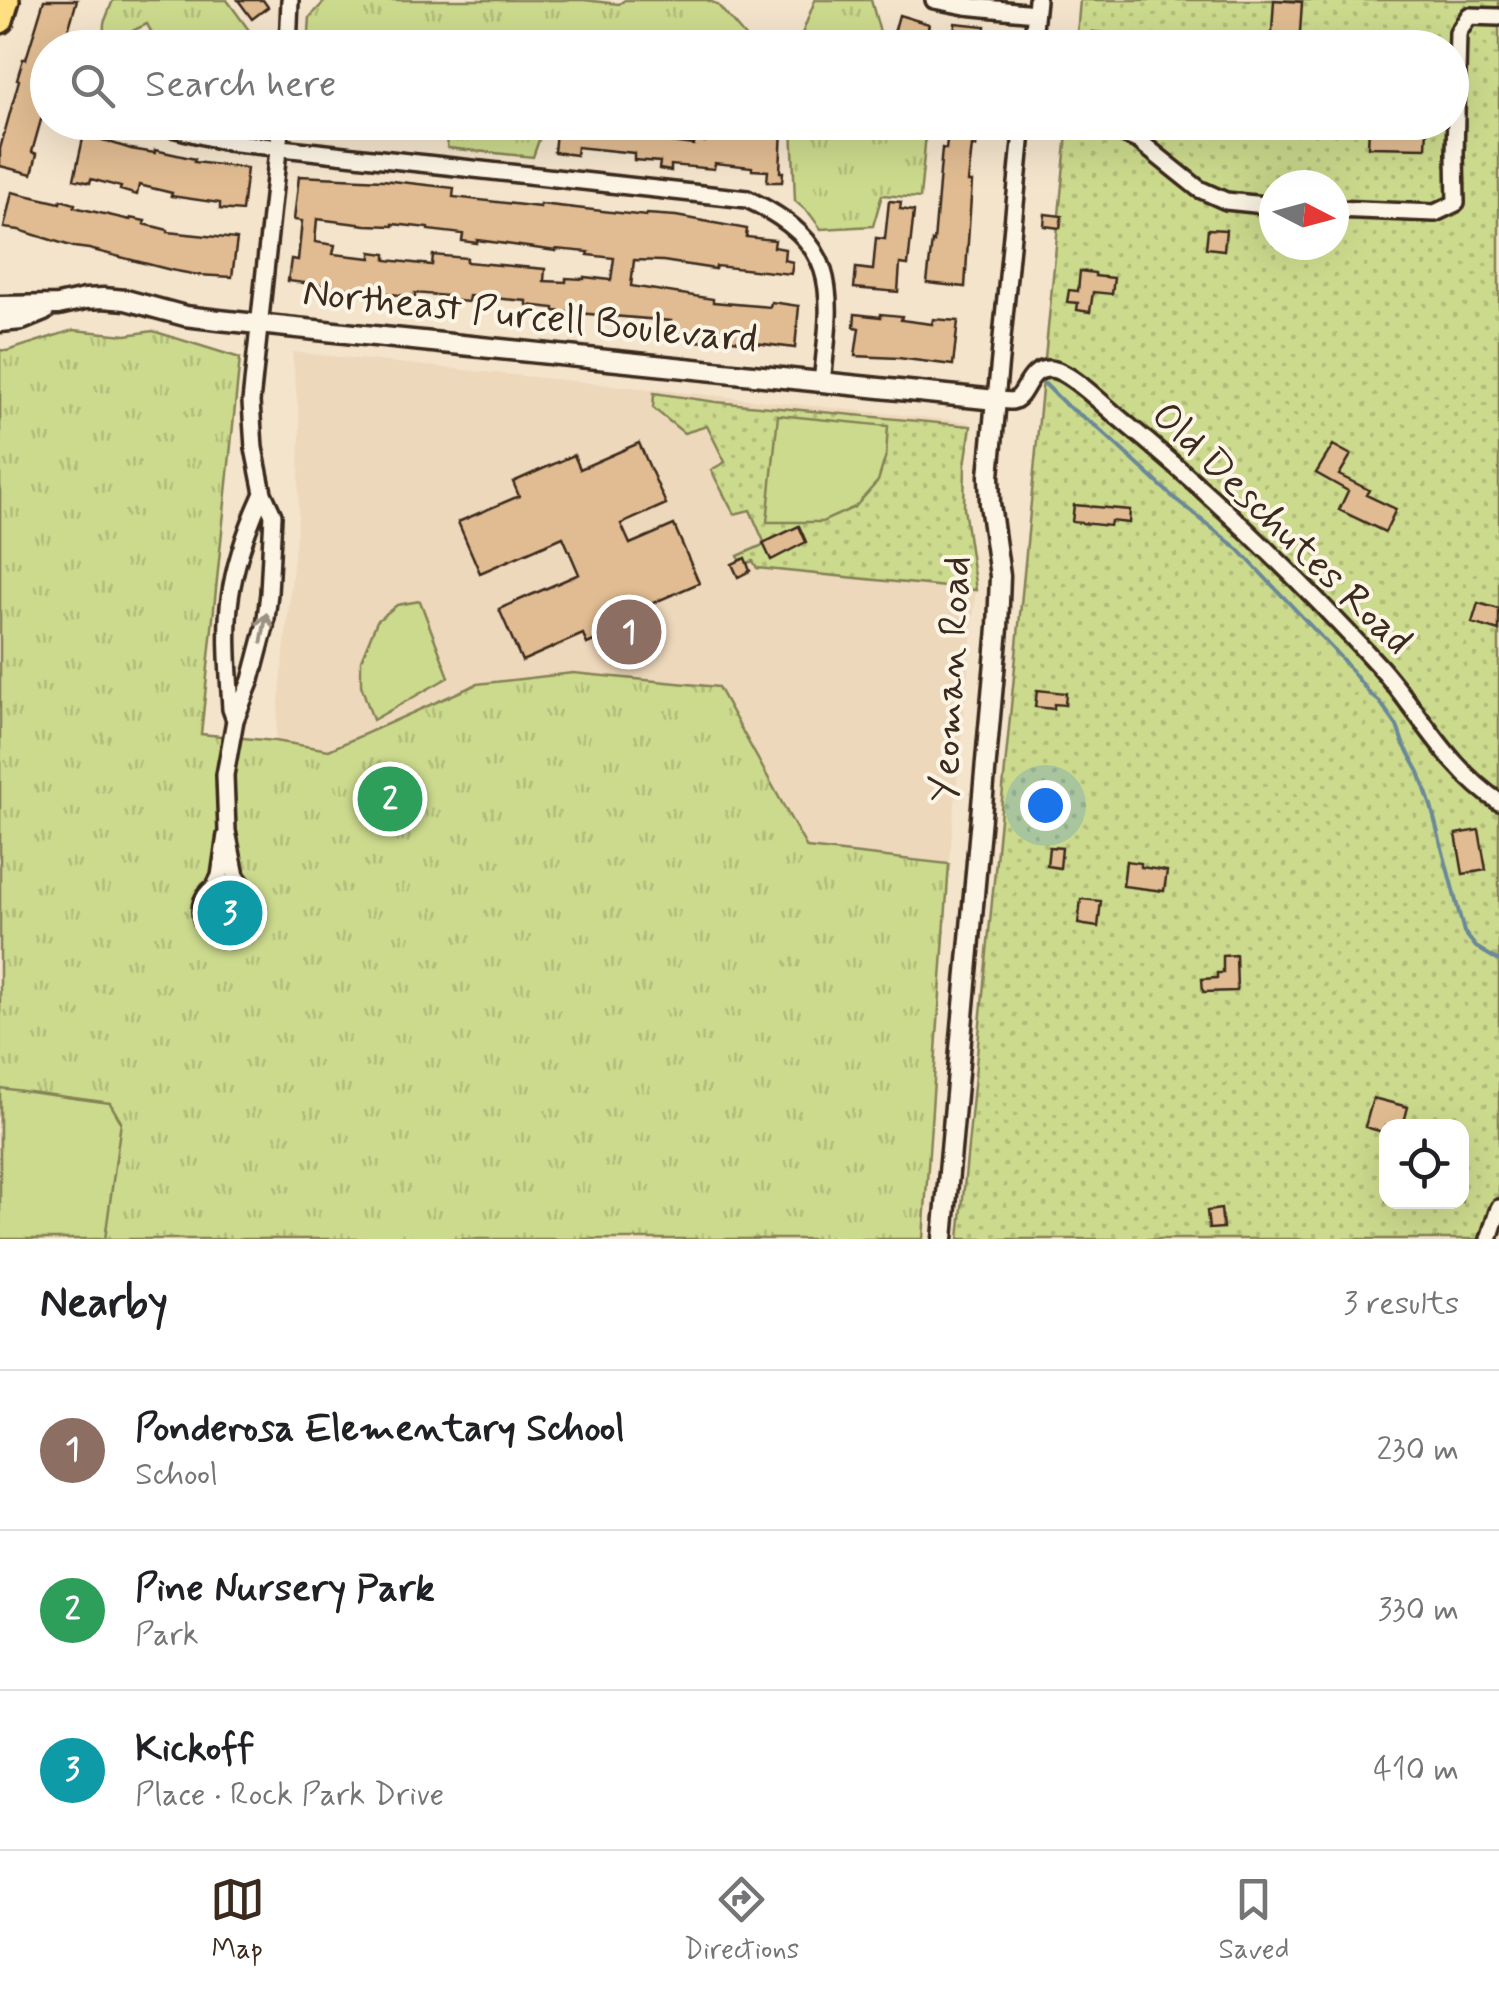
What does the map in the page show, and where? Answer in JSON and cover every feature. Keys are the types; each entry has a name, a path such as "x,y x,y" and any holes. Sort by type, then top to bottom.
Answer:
{"highway":[{"path":"0,20 6,0"}],"street":[{"path":"289,30 290,0"},
{"path":"934,0 964,6 1036,6"},
{"path":"1460,30 1469,16 1499,17"},
{"path":"219,140 747,199 779,214 803,234 822,268 830,312 822,382"},
{"path":"226,832 236,876 256,902 250,930 244,936 228,939 208,929 202,914 204,900 220,876 226,832 226,775 235,720 260,652 269,593 273,515 263,493 254,448 251,402 279,140"},
{"name":"Yeoman Road","path":"943,1239 998,628 1000,576 989,476 1022,140"},
{"path":"1136,140 1198,189 1226,201 1259,204"},
{"path":"1349,210 1436,213 1456,203 1455,140"},
{"name":"Northeast Purcell Boulevard","path":"0,322 22,320 85,299 126,300 186,316 996,400"},
{"name":"Northeast Purcell Boulevard","path":"0,306 58,305"},
{"name":"Old Deschutes Road","path":"996,400 1014,401 1026,382 1039,371 1050,369 1062,372 1083,388 1171,460 1308,590 1386,674 1466,775 1499,802"},
{"path":"235,720 230,709 230,599 236,567 263,493"},
{"path":"214,888 229,884 244,888"},
{"path":"1489,1239 1499,1208"}],"shaded area":[{"path":"292,352 970,422 964,508 976,590 949,864 807,848 717,687 477,684 329,750 275,741 298,517 300,427"}],"green space":[{"path":"113,0 227,0 249,30 150,30 147,24 134,30 104,30"},
{"path":"326,0 584,0 619,4 625,0 707,0 717,4 739,30 309,30 310,17"},
{"path":"815,0 871,0 879,30 804,30"},
{"path":"1080,0 1499,0 1499,1239 959,1239 1066,140 1469,140 1469,30 1077,30"},
{"path":"446,140 539,140 533,157 448,148"},
{"path":"793,140 925,140 920,198 882,195 873,226 821,229 795,201"},
{"path":"73,330 126,335 153,331 240,358 201,734 329,750 477,684 573,673 718,687 807,848 949,864 923,1239 0,1239 0,350"},
{"path":"654,393 971,426 964,508 976,590 757,568 753,561 742,565 738,556 765,544 750,510 734,514 711,470 725,462 707,426 684,433 653,408"},
{"path":"778,415 888,426 886,455 878,481 855,507 822,522 767,522"},
{"path":"420,601 449,677 373,720 361,685 361,660 377,621 397,605"},
{"path":"0,1088 110,1103 121,1122 105,1239 0,1239"}],"building":[{"path":"44,0 77,0 68,30 35,30"},
{"path":"238,0 263,0 268,7 252,19"},
{"path":"1274,0 1302,2 1300,30 1272,30"},
{"path":"899,15 929,24 927,30 895,30"},
{"path":"955,23 985,26 985,30 954,30"},
{"path":"30,46 30,140 35,140 32,152 37,154 32,174 0,166 0,149 17,79"},
{"path":"83,140 103,140 131,149 195,159 194,162 247,168 242,211 220,209 220,203 171,196 172,193 139,185 137,195 91,179 90,183 74,179"},
{"path":"555,140 655,140 694,145 694,141 705,140 781,140 782,182 767,182 768,171 752,167 715,163 714,169 671,165 671,171 659,169 660,162 634,160 634,153 577,147 576,155 554,152"},
{"path":"947,140 977,140 976,147 972,146 968,182 972,182 965,287 927,283 942,148 946,149"},
{"path":"1368,140 1426,140 1426,148 1368,147"},
{"path":"299,176 454,188 453,197 676,216 747,229 746,237 775,240 774,247 785,249 784,260 793,262 791,274 634,260 631,286 713,302 799,306 795,348 709,337 708,342 694,341 695,337 670,334 671,321 554,311 527,305 527,301 469,296 468,302 447,300 448,296 415,293 415,297 288,281 291,259 298,260 302,221 294,220","holes":["317,219 428,228 463,234 462,241 477,243 589,252 588,255 614,258 611,280 584,277 566,278 566,282 544,281 545,269 466,262 467,258 433,255 432,265 386,260 386,254 371,252 371,258 333,254 335,245 315,242"]},
{"path":"12,192 145,221 144,224 168,232 237,239 232,277 171,270 4,228"},
{"path":"889,201 901,202 900,209 914,211 908,265 900,264 898,292 854,288 856,268 873,270 876,238 885,239"},
{"path":"1045,214 1062,216 1060,228 1044,226"},
{"path":"1208,229 1226,230 1224,250 1206,248"},
{"path":"1080,271 1114,278 1112,294 1093,292 1090,312 1077,310 1078,303 1067,302 1069,290 1078,291"},
{"path":"855,314 902,316 901,320 932,324 933,319 958,321 953,365 855,356 859,328 854,327"},
{"path":"639,443 666,504 621,524 630,544 674,525 699,583 639,609 644,619 587,644 583,634 522,661 499,609 579,574 563,537 480,573 458,522 519,496 513,482 574,455 580,469"},
{"path":"1333,445 1351,455 1339,475 1369,490 1366,495 1396,509 1385,532 1339,510 1348,491 1316,473"},
{"path":"1074,505 1130,510 1129,523 1111,521 1110,526 1072,522"},
{"path":"799,526 806,542 771,560 763,543"},
{"path":"745,558 750,571 738,577 732,564"},
{"path":"1478,603 1499,609 1499,631 1472,623"},
{"path":"1037,690 1066,693 1065,705 1054,704 1054,709 1035,707"},
{"path":"1479,830 1486,870 1463,874 1456,834"},
{"path":"1049,847 1062,848 1060,868 1047,866"},
{"path":"1126,861 1167,871 1164,891 1123,886"},
{"path":"1081,899 1101,901 1098,927 1078,924"},
{"path":"1236,955 1237,991 1203,992 1202,979 1217,978 1217,973 1223,973 1223,956"},
{"path":"1373,1098 1408,1107 1405,1119 1379,1119 1379,1131 1365,1127"},
{"path":"1221,1209 1223,1228 1209,1229 1207,1211"}],"waterway":[{"path":"1045,384 1238,549 1380,702 1397,726 1419,772 1464,932 1476,947 1499,961"}],"place":[{"name":"Ponderosa Elementary School","path":"629,632"},
{"name":"Pine Nursery Park","path":"390,799"},
{"name":"Kickoff","path":"230,913"}]}
